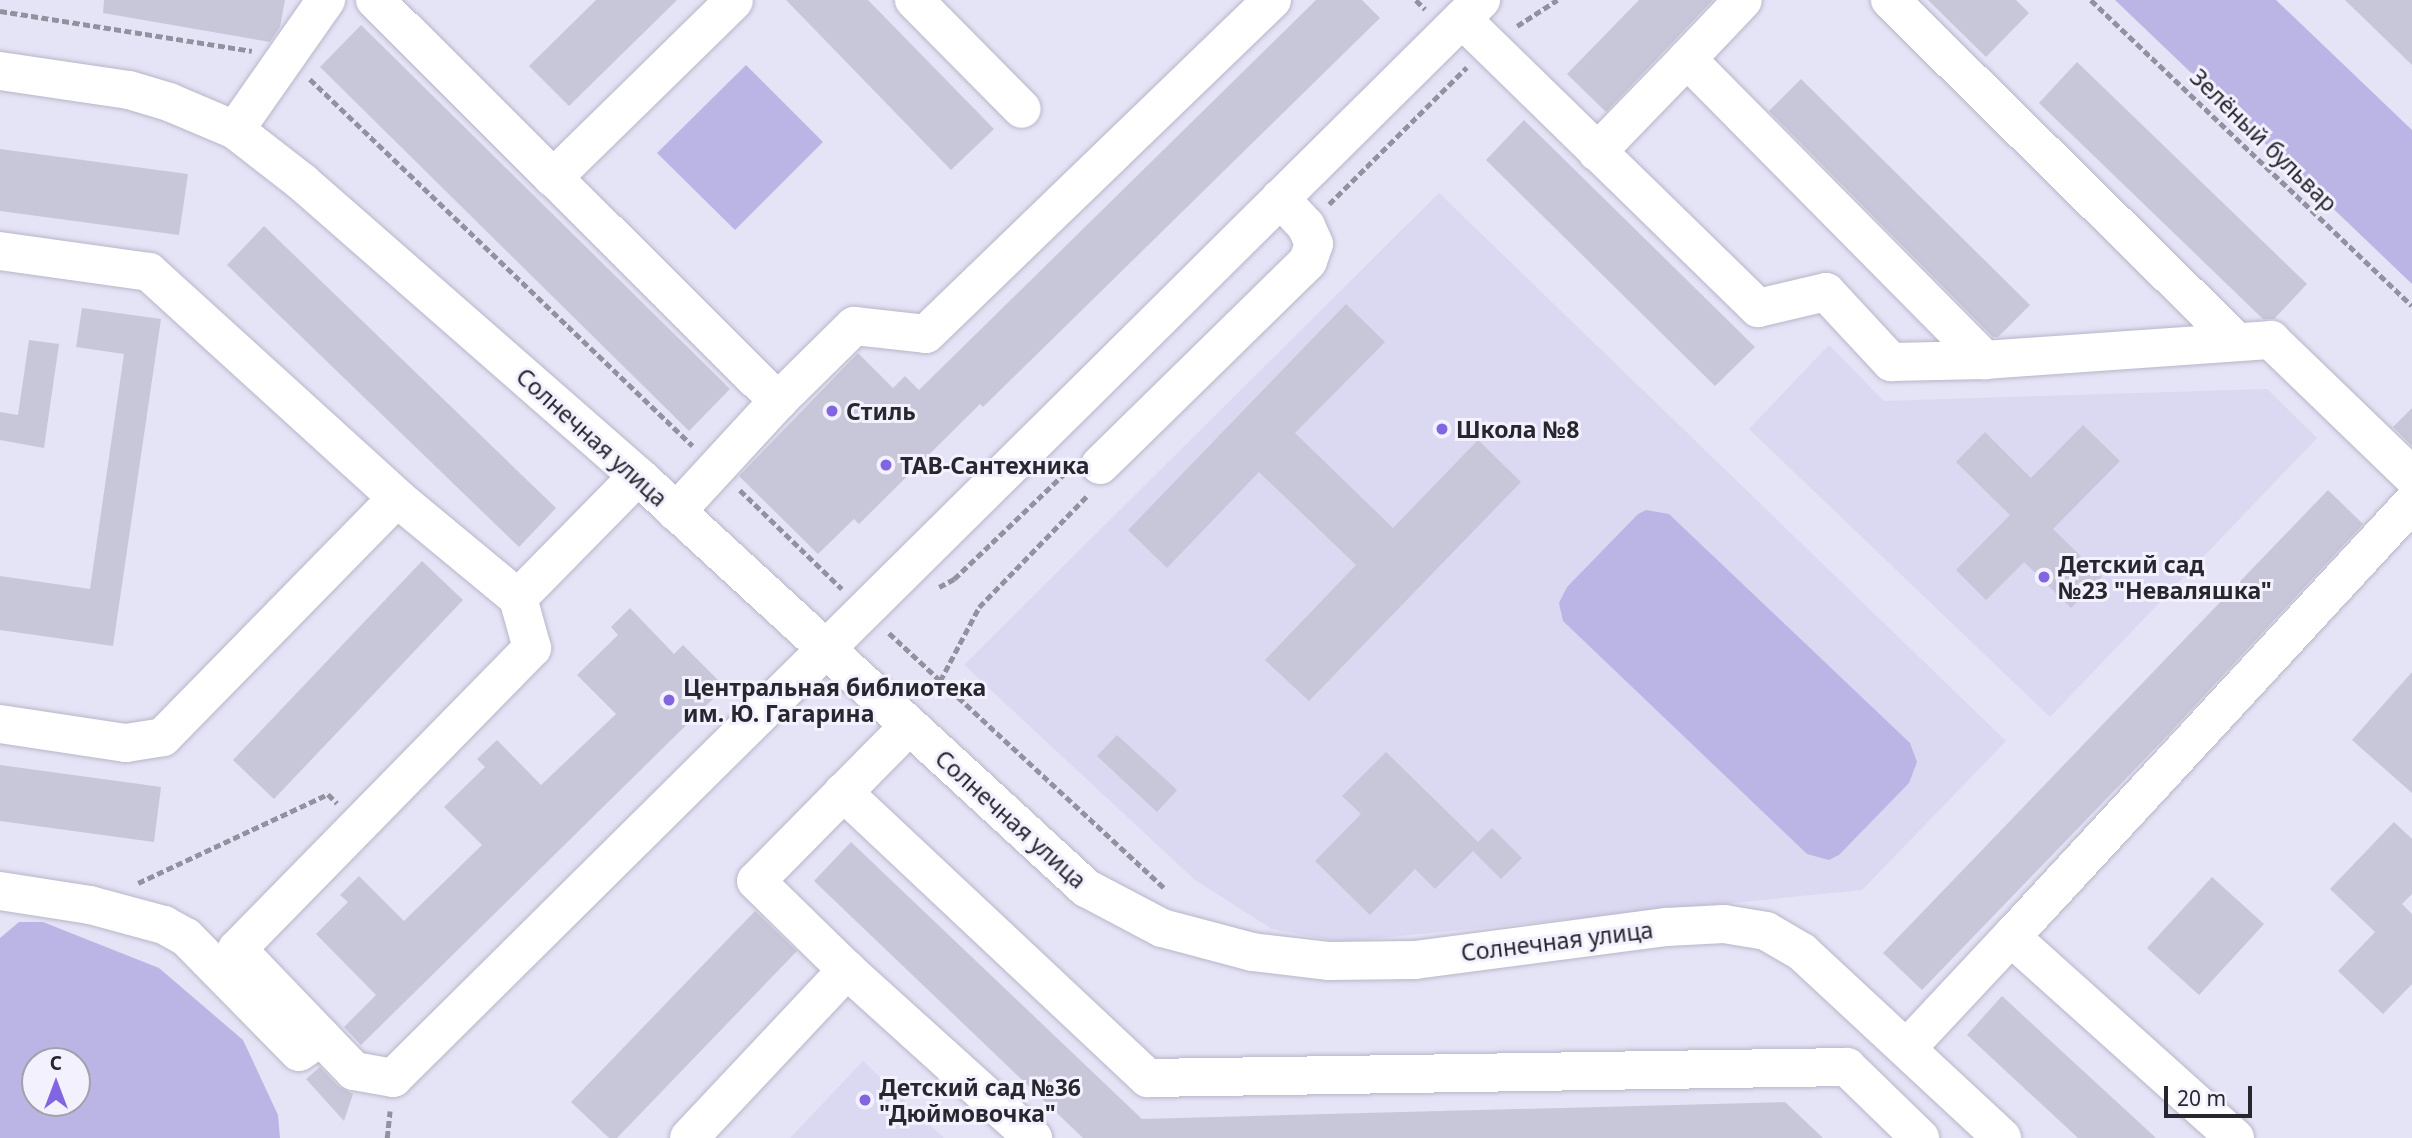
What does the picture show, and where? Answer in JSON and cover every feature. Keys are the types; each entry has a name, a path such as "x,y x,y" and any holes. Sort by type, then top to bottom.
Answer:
{"street":[{"path":"235,130 326,0"},
{"path":"375,0 778,401"},
{"path":"914,0 1022,109"},
{"path":"1597,152 1744,0"},
{"path":"1889,0 2236,341"},
{"path":"553,178 734,1"},
{"path":"676,512 778,401 853,326 926,334 1255,6"},
{"path":"0,251 149,272 397,498 518,598 532,648 237,949 354,1071 393,1079 1472,9 1489,45 1758,308 1826,292 1891,362 1985,360 2271,340 2412,475"},
{"path":"1687,59 1985,360"},
{"name":"Солнечная улица","path":"0,71 129,90 169,102 235,130 302,182 638,476 1086,888 1162,928 1252,952 1339,961 1415,960 1667,927 1724,924 1766,932 1802,952 2003,1138"},
{"path":"1100,465 1308,261 1314,244 1307,226 1280,198"},
{"path":"518,598 638,476"},
{"path":"0,724 126,743 163,737 397,498"},
{"path":"843,792 1148,1077 1846,1067 1896,1037 2011,937 2412,503"},
{"path":"908,727 756,881 847,970 1033,1138"},
{"path":"0,891 90,905 164,925 186,937 299,1052 321,1037"},
{"path":"2011,937 2235,1138"},
{"path":"689,1138 847,970"},
{"path":"1846,1067 1920,1138"}],"path":[{"path":"1307,226 1489,45 1557,0"},
{"name":"Зелёный бульвар","path":"2091,0 2412,306"},
{"path":"0,11 286,56 864,610 1171,896"},
{"path":"932,591 954,579 1068,469 1100,465 1088,495 979,607 940,681"},
{"path":"90,905 328,794 359,824"}],"shaded area":[{"path":"2115,0 2276,0 2412,130 2412,284"},
{"path":"746,65 823,142 735,230 657,153"},
{"name":"Школа №8","path":"1439,193 2006,741 1862,890 1340,942 1272,929 1195,880 964,665"},
{"name":"Детский сад №23 \"Неваляшка\"","path":"1829,345 1884,401 2267,389 2317,438 2050,717 1749,429"},
{"path":"1646,510 1669,514 1910,743 1917,762 1909,783 1839,855 1829,860 1807,854 1563,621 1559,603 1567,587 1638,514"},
{"path":"19,922 43,922 159,968 243,1040 278,1115 280,1138 0,1138 0,938"},
{"name":"Детский сад №36 \"Дюймовочка\"","path":"863,1061 944,1138 790,1138"}],"building":[{"path":"104,0 285,0 280,27 270,42 103,13"},
{"path":"596,0 677,0 569,106 529,66"},
{"path":"786,0 868,0 994,129 951,170"},
{"path":"1316,0 1362,0 1380,18 983,407 980,404 859,524 854,519 818,554 739,476 858,353 893,388 905,376 919,390"},
{"path":"1639,0 1713,0 1606,112 1567,74"},
{"path":"1928,0 2016,0 2029,13 1986,57"},
{"path":"2345,0 2412,0 2412,65"},
{"path":"361,25 730,389 689,431 320,67"},
{"path":"2077,62 2307,284 2274,319 2263,319 2039,103"},
{"path":"1801,79 2030,305 1998,337 1993,337 1769,111"},
{"path":"1524,120 1755,347 1715,386 1486,160"},
{"path":"0,149 188,174 179,235 0,211"},
{"path":"264,226 556,508 519,547 227,265"},
{"path":"1346,304 1385,342 1295,433 1393,528 1478,440 1521,482 1309,701 1265,660 1356,565 1259,472 1167,568 1128,530"},
{"path":"82,308 161,319 113,646 0,630 0,576 90,589 124,354 76,347"},
{"path":"29,340 59,344 44,448 0,440 0,412 18,415"},
{"path":"2412,408 2412,446 2393,427"},
{"path":"2083,425 2120,461 2053,529 2102,577 2071,608 2024,562 1986,600 1956,570 2010,515 1956,462 1985,432 2031,478"},
{"path":"2328,490 2363,524 2163,740 1922,990 1883,953"},
{"path":"422,561 463,600 274,799 233,760"},
{"path":"630,608 674,654 683,645 725,687 361,1045 344,1027 376,995 316,934 348,902 340,895 359,876 404,921 482,845 444,807 485,767 477,759 497,740 541,785 616,714 577,675 618,635 611,627"},
{"path":"2412,672 2412,793 2352,740"},
{"path":"1117,735 1177,790 1157,812 1097,756"},
{"path":"1386,752 1478,842 1492,828 1522,858 1501,879 1473,851 1435,889 1415,869 1370,915 1315,861 1361,814 1342,796"},
{"path":"0,765 161,787 154,842 0,821"},
{"path":"2394,822 2412,839 2412,894 2402,904 2412,914 2412,984 2383,1014 2338,971 2375,932 2330,889"},
{"path":"851,842 1142,1119 1785,1102 1823,1138 1083,1138 814,881"},
{"path":"2212,877 2264,924 2199,995 2147,948"},
{"path":"755,911 797,951 617,1138 609,1138 571,1102"},
{"path":"2002,996 2156,1138 2078,1138 1967,1035"},
{"path":"320,1067 338,1086 353,1094 344,1121 306,1079"}],"place":[{"name":"Стиль","path":"832,411"},
{"name":"Школа №8","path":"1442,429"},
{"name":"ТАВ-Сантехника","path":"886,465"},
{"name":"Детский сад №23 \"Неваляшка\"","path":"2044,577"},
{"name":"Центральная библиотека им. Ю. Гагарина","path":"669,700"},
{"name":"Детский сад №36 \"Дюймовочка\"","path":"865,1100"}]}
